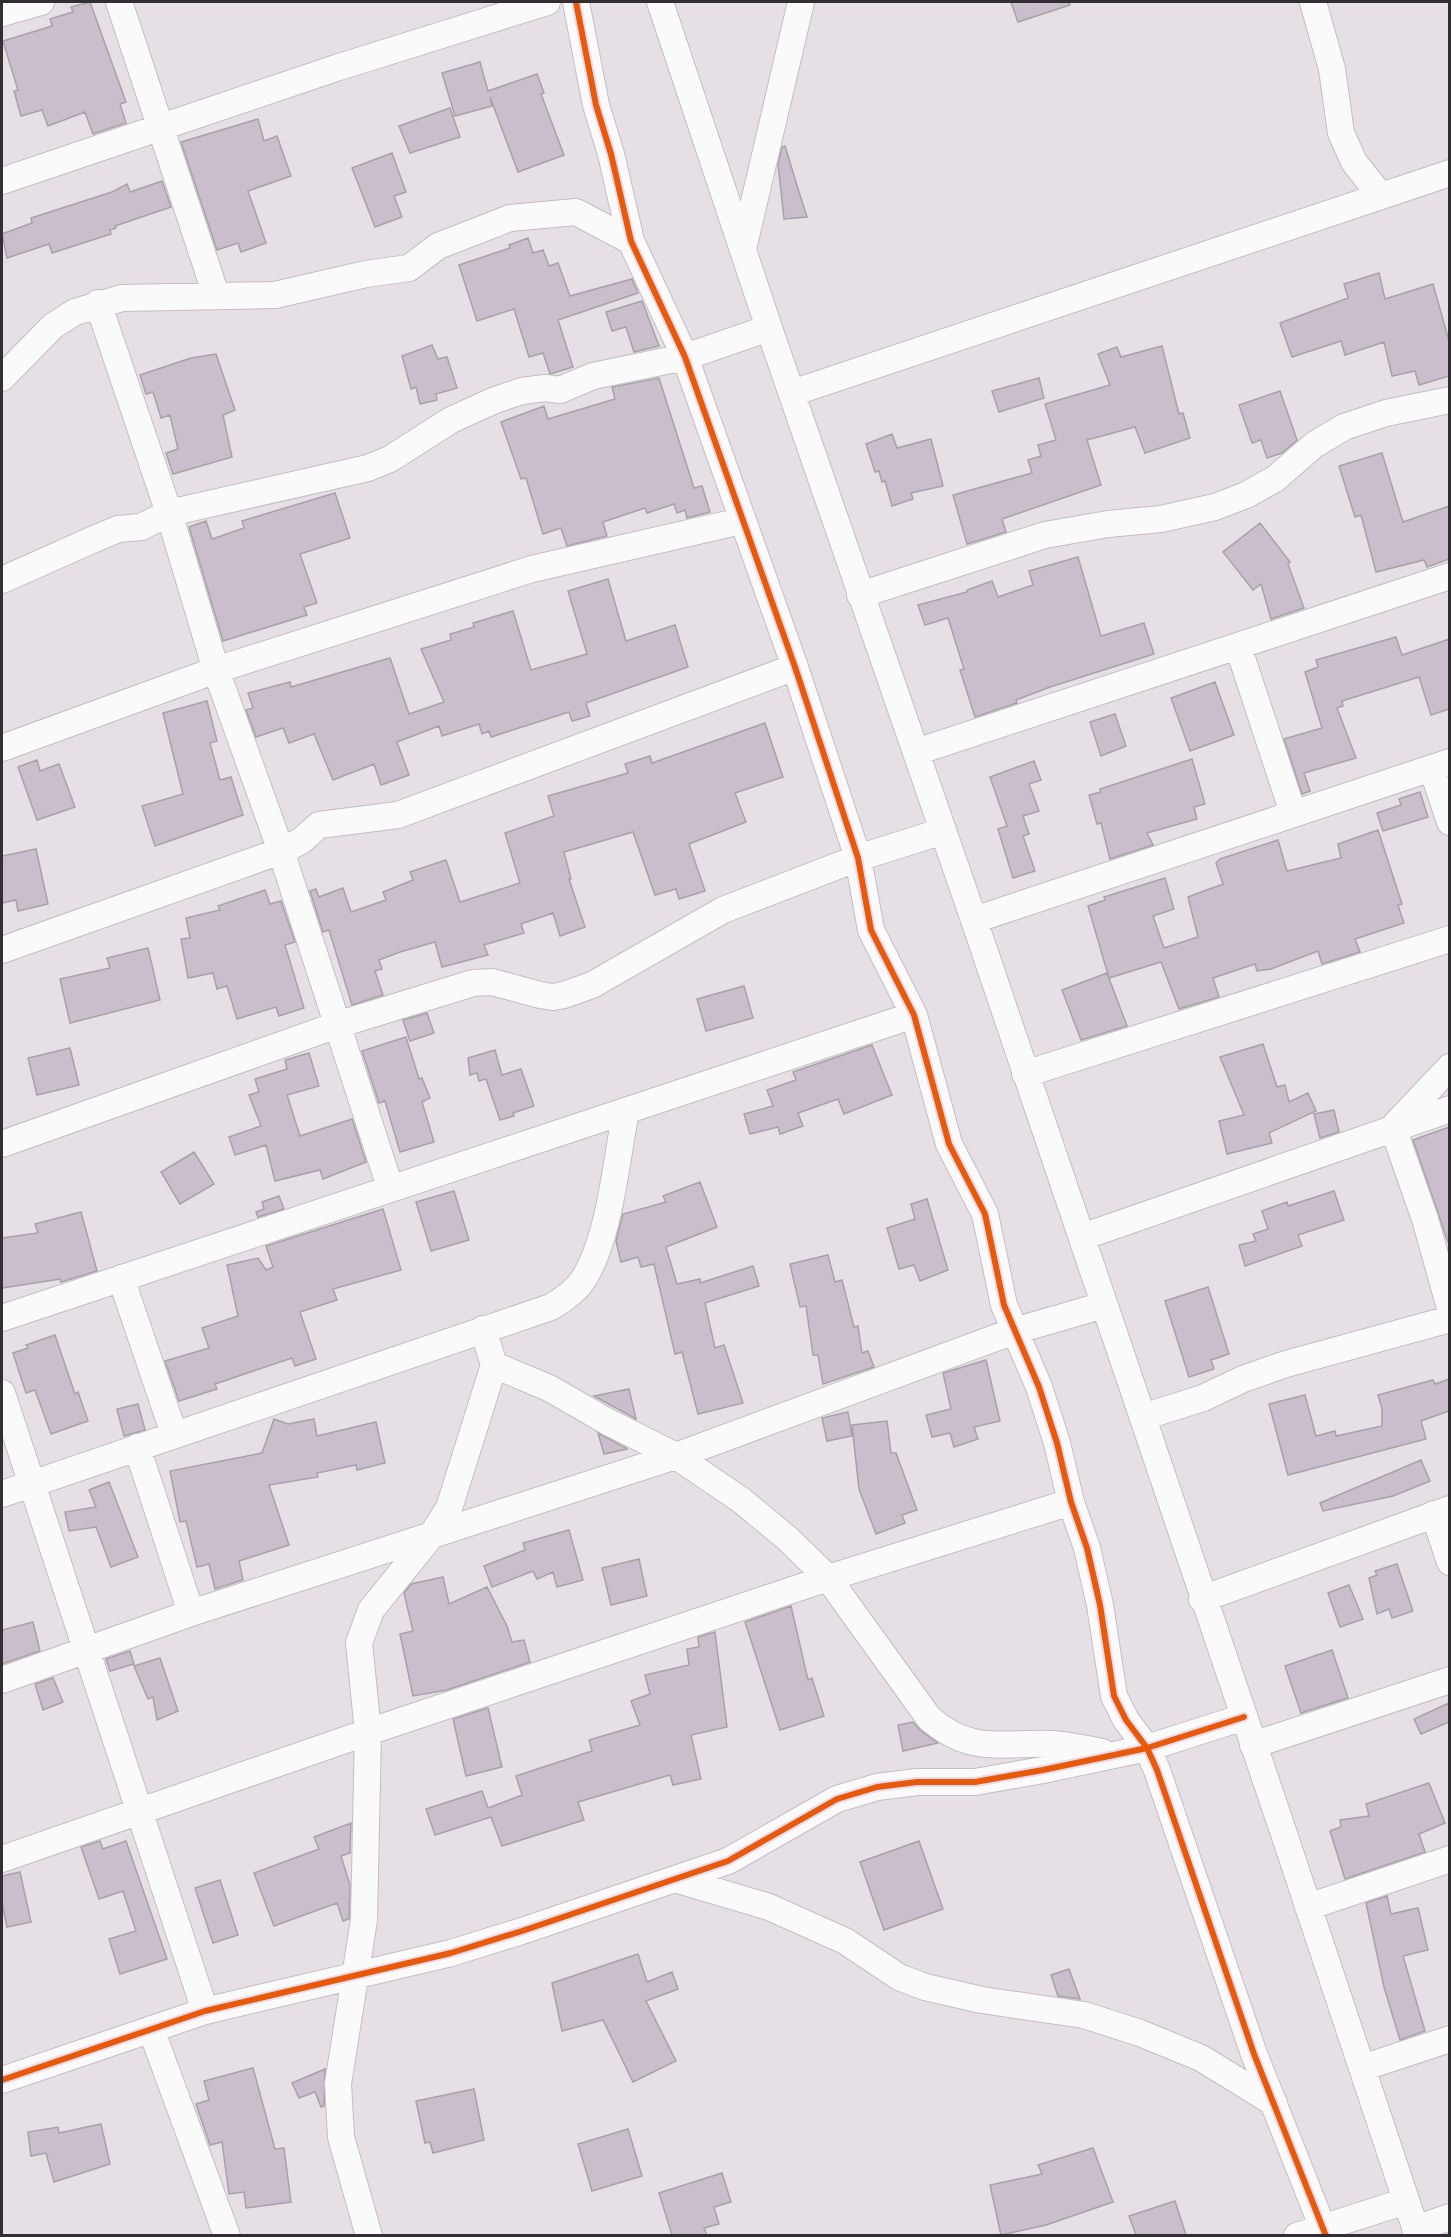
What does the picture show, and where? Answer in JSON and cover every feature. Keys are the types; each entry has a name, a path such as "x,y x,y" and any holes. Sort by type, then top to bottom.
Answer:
{"street":[{"path":"2,14 41,2"},
{"path":"119,2 162,126 216,295"},
{"path":"2,181 162,126 548,2"},
{"path":"576,2 596,105 611,154 631,241 685,357 741,521 795,667 858,858 871,930 914,1014 950,1144 985,1214 1004,1305 1039,1387 1057,1443 1071,1502 1087,1548 1100,1605 1114,1696 1126,1720 1147,1748 1274,2103 1324,2231"},
{"path":"660,2 860,595 1082,1237 1416,2232 1449,2217"},
{"path":"743,249 801,2"},
{"path":"1312,2 1332,69 1341,133 1354,162 1381,196"},
{"path":"792,393 1449,173"},
{"path":"2,378 53,326 75,312 98,303 122,298 275,295 366,274 409,268 438,246 510,218 576,212 631,241"},
{"path":"98,303 169,513 216,670 281,851 390,1187"},
{"path":"2,580 118,529 141,526 169,513 368,468 390,459 452,420 495,399 522,391 545,388 560,390 593,376 685,357 769,328"},
{"path":"860,595 1045,535 1108,524 1161,519 1215,507 1246,495 1275,479 1314,445 1344,427 1386,413 1449,400"},
{"path":"2,747 216,670 531,569 741,521"},
{"path":"916,752 1449,576"},
{"path":"1238,646 1293,813"},
{"path":"2,950 281,851 301,841 319,825 398,814 795,667"},
{"path":"974,920 1441,765 1449,822"},
{"path":"2,1144 337,1025 473,983 492,982 540,995 553,997 564,995 592,985 723,910 858,858 943,831"},
{"path":"1025,1074 1449,939"},
{"path":"2,1318 914,1014"},
{"path":"1393,1128 1449,1067"},
{"path":"1082,1237 1449,1109"},
{"path":"2,1494 551,1307 569,1295 582,1282 599,1247 626,1111"},
{"path":"1393,1128 1425,1219 1449,1308"},
{"path":"121,1278 174,1434"},
{"path":"2,1680 191,1613 676,1456 1014,1331 1104,1305"},
{"path":"1143,1417 1203,1398 1243,1379 1286,1364 1449,1319"},
{"path":"369,2235 341,2137 338,2084 357,1976 364,1920 368,1732 359,1643 371,1610 431,1536 449,1508 494,1365 483,1329"},
{"path":"494,1365 549,1388 608,1422 676,1456 741,1500 788,1539 828,1578 930,1718 948,1734 983,1744 1054,1744 1119,1754"},
{"path":"2,1393 206,2011"},
{"path":"137,1447 191,1613"},
{"path":"2,1859 141,1813 368,1732 828,1578 1071,1502"},
{"path":"1202,1599 1442,1511 1449,1562"},
{"path":"1253,1745 1449,1680"},
{"path":"2,2080 206,2011 451,1953 728,1862 837,1799 877,1787 917,1782 975,1782 1147,1748 1244,1717"},
{"path":"1308,1907 1449,1859"},
{"path":"675,1879 769,1907 845,1941 899,1977 925,1987 982,2000 1084,2015 1140,2033 1201,2058 1274,2103"},
{"path":"151,2029 227,2235"},
{"path":"1362,2068 1449,2039"},
{"path":"1297,2235 1324,2231 1406,2201"}],"building":[{"path":"90,2 126,102 120,104 126,123 93,134 85,112 48,126 42,110 21,116 14,91 18,90 3,41 52,26 50,19 73,12 71,7"},
{"path":"1011,2 1069,2 1070,5 1018,22"},
{"path":"480,62 488,91 537,74 544,93 541,94 564,155 518,172 490,97 492,106 455,116 442,73"},
{"path":"450,108 460,137 410,153 399,126"},
{"path":"258,119 264,141 277,136 291,176 248,191 266,243 241,252 238,243 217,250 181,142"},
{"path":"785,146 807,217 784,219 778,164 782,147"},
{"path":"392,153 406,192 394,196 402,217 375,227 352,168"},
{"path":"162,181 171,207 115,226 116,228 110,230 111,234 52,253 49,244 7,258 2,234 32,223 31,218 112,192 127,184 130,192"},
{"path":"528,238 533,253 543,250 549,266 558,263 570,296 632,279 638,293 558,320 573,367 550,374 543,353 529,357 514,309 477,321 459,265 510,248 509,245"},
{"path":"1379,273 1385,299 1433,284 1449,341 1449,376 1419,385 1415,371 1392,376 1384,342 1345,355 1341,341 1292,357 1280,323 1348,298 1344,284"},
{"path":"642,301 659,346 634,352 626,327 612,331 606,312"},
{"path":"432,345 438,359 447,357 457,388 436,394 437,400 420,404 416,387 411,389 402,356"},
{"path":"1162,346 1179,414 1183,413 1190,438 1145,453 1135,427 1087,440 1101,485 1002,519 1006,532 967,544 953,495 1032,473 1028,460 1041,456 1038,445 1056,440 1045,404 1110,385 1098,354 1117,347 1121,357"},
{"path":"216,354 235,410 223,415 232,457 173,474 166,453 178,449 170,415 161,418 153,392 146,394 140,375 191,358"},
{"path":"659,378 694,488 702,486 710,512 687,518 685,510 677,513 674,504 647,513 645,508 603,522 607,536 567,546 561,528 543,534 526,478 521,479 501,422 544,406 548,419 615,399 612,387"},
{"path":"1039,378 1044,398 999,412 992,391"},
{"path":"1280,391 1297,440 1282,453 1267,458 1261,440 1252,443 1239,405"},
{"path":"892,434 897,448 931,439 943,486 911,493 913,499 892,506 885,481 882,482 879,471 875,472 866,444"},
{"path":"1382,453 1403,522 1449,506 1449,559 1427,567 1424,560 1376,572 1361,515 1355,517 1339,466"},
{"path":"335,493 350,538 300,554 317,603 304,607 307,615 223,641 189,527 206,521 212,539 244,528 242,521"},
{"path":"1260,523 1290,562 1288,564 1304,608 1271,619 1261,584 1253,590 1223,552"},
{"path":"1078,557 1101,636 1144,623 1154,654 1050,687 1016,700 1017,703 975,717 960,670 964,669 948,618 925,625 918,605 967,592 967,590 992,581 998,597 1033,585 1029,571"},
{"path":"608,579 626,641 675,625 688,667 586,703 590,716 572,721 569,712 491,737 489,731 482,734 479,724 442,736 439,726 397,742 409,775 381,785 374,764 333,780 314,734 289,743 283,728 256,737 246,710 253,708 248,693 290,682 291,687 390,658 409,714 444,702 421,649 451,640 450,634 474,627 473,623 513,611 531,670 587,654 568,591"},
{"path":"1396,637 1402,655 1449,639 1449,709 1431,715 1419,677 1342,701 1343,706 1337,708 1356,758 1304,773 1310,791 1302,794 1284,739 1322,728 1305,672 1318,667 1316,660"},
{"path":"1215,682 1234,735 1190,751 1171,698"},
{"path":"207,701 217,741 210,743 220,780 231,777 243,815 155,846 142,806 183,794 163,713"},
{"path":"1115,714 1126,746 1101,756 1090,722"},
{"path":"765,723 783,777 735,793 746,822 689,844 705,891 679,899 676,889 655,895 633,832 564,852 571,879 569,879 585,927 560,936 553,913 521,924 524,933 484,945 488,955 442,967 435,942 400,952 379,960 382,969 375,971 383,995 352,1005 329,930 323,932 310,891 316,889 319,897 343,888 351,912 386,900 383,892 413,880 410,872 446,860 460,902 520,883 505,833 554,816 548,796 628,773 625,764 650,756 652,763"},
{"path":"1192,759 1205,804 1194,807 1197,819 1147,833 1153,845 1110,859 1101,823 1097,824 1089,795 1101,792 1100,789"},
{"path":"37,760 40,771 59,764 75,807 37,820 18,767"},
{"path":"1034,761 1041,780 1029,784 1039,811 1023,816 1029,834 1023,836 1035,871 1013,878 998,829 1007,826 990,777"},
{"path":"1420,792 1428,817 1383,831 1377,813 1401,805 1399,799"},
{"path":"1378,830 1402,904 1398,905 1404,923 1355,939 1360,952 1322,964 1318,951 1271,969 1257,971 1255,964 1213,978 1219,997 1179,1009 1161,962 1109,978 1088,906 1105,900 1104,897 1165,878 1174,909 1153,916 1164,948 1198,937 1188,897 1223,884 1216,863 1220,859 1278,840 1287,871 1341,858 1338,844"},
{"path":"36,849 48,904 18,911 16,900 2,903 2,856"},
{"path":"265,890 270,904 281,901 295,942 285,945 304,1008 279,1016 276,1007 237,1019 227,986 217,989 213,973 188,978 181,939 190,938 186,918 220,910 218,906"},
{"path":"148,948 160,1000 70,1023 60,979 110,968 107,958"},
{"path":"1107,973 1127,1026 1081,1040 1062,990"},
{"path":"744,986 753,1018 706,1031 697,999"},
{"path":"427,1013 434,1033 410,1041 403,1020"},
{"path":"406,1037 419,1079 422,1078 430,1098 422,1102 434,1142 400,1152 385,1101 379,1103 362,1051"},
{"path":"1263,1044 1277,1087 1285,1085 1289,1102 1308,1093 1316,1111 1269,1133 1272,1143 1227,1154 1219,1121 1244,1115 1220,1057"},
{"path":"872,1045 892,1095 844,1114 838,1099 798,1113 803,1126 780,1134 778,1127 750,1134 744,1114 773,1106 767,1090 796,1080 793,1072"},
{"path":"70,1048 79,1085 37,1095 28,1058"},
{"path":"495,1050 502,1075 521,1069 534,1106 500,1120 486,1079 479,1081 477,1073 470,1075 468,1058"},
{"path":"309,1053 319,1086 287,1095 300,1136 352,1119 366,1162 323,1179 320,1170 275,1181 266,1145 235,1155 229,1137 261,1126 249,1095 259,1092 255,1079 287,1069 285,1060"},
{"path":"1334,1110 1339,1132 1320,1138 1314,1114"},
{"path":"1449,1127 1449,1242 1448,1242 1413,1140"},
{"path":"194,1152 214,1184 180,1204 161,1172"},
{"path":"700,1182 717,1227 666,1247 677,1284 700,1279 700,1283 753,1266 759,1286 705,1303 715,1348 724,1345 743,1403 698,1414 682,1352 675,1354 654,1264 641,1267 638,1257 621,1262 616,1241 623,1214 666,1202 663,1196"},
{"path":"454,1191 469,1240 431,1251 416,1202"},
{"path":"1334,1191 1344,1220 1298,1235 1302,1246 1245,1266 1239,1245 1256,1241 1253,1234 1268,1229 1262,1211 1287,1202 1288,1206"},
{"path":"279,1196 284,1209 258,1217 256,1212 264,1209 262,1202"},
{"path":"927,1199 948,1270 920,1281 914,1265 899,1269 887,1228 915,1219 911,1204"},
{"path":"383,1209 401,1270 333,1289 337,1300 300,1312 316,1359 295,1366 292,1358 215,1384 217,1389 179,1401 165,1361 209,1348 202,1328 238,1316 227,1265 258,1258 266,1270 273,1267 266,1246"},
{"path":"81,1212 97,1271 61,1282 60,1279 2,1288 2,1238 38,1233 35,1224"},
{"path":"828,1255 835,1282 842,1280 854,1327 858,1326 862,1353 868,1351 874,1367 823,1384 818,1355 813,1355 806,1306 800,1307 790,1264"},
{"path":"1208,1287 1229,1354 1211,1360 1214,1369 1189,1377 1165,1301"},
{"path":"55,1335 75,1394 78,1392 88,1421 51,1434 35,1390 26,1393 13,1353 28,1348 26,1345"},
{"path":"986,1360 1000,1421 974,1427 978,1439 954,1447 950,1433 932,1437 926,1415 951,1409 943,1373"},
{"path":"1449,1379 1449,1411 1421,1421 1426,1439 1288,1475 1269,1404 1305,1395 1316,1436 1335,1431 1336,1436 1382,1426 1382,1409 1378,1395 1433,1380 1435,1384"},
{"path":"629,1389 636,1419 594,1396"},
{"path":"138,1404 145,1430 124,1436 117,1409"},
{"path":"848,1412 852,1436 827,1441 822,1418"},
{"path":"274,1419 288,1424 314,1419 317,1436 376,1422 385,1463 357,1470 356,1465 317,1473 318,1477 269,1485 289,1545 239,1561 243,1580 215,1589 209,1564 197,1567 186,1521 180,1522 170,1471 262,1453"},
{"path":"887,1421 891,1453 896,1453 917,1510 902,1515 905,1523 876,1534 859,1489 852,1425"},
{"path":"598,1433 626,1448 627,1449 604,1454"},
{"path":"1421,1460 1430,1481 1393,1496 1323,1511 1320,1503"},
{"path":"109,1482 138,1557 111,1567 96,1527 69,1531 65,1512 96,1507 89,1490"},
{"path":"569,1530 583,1580 557,1587 553,1572 537,1579 533,1571 492,1587 484,1566 525,1550 523,1543"},
{"path":"639,1559 647,1596 611,1605 602,1568"},
{"path":"1397,1564 1413,1611 1392,1618 1389,1609 1377,1614 1369,1578 1377,1575 1375,1571"},
{"path":"443,1577 449,1604 487,1587 507,1626 512,1642 524,1640 530,1662 447,1690 413,1696 400,1634 413,1631 404,1593 411,1584"},
{"path":"1349,1585 1363,1619 1340,1627 1328,1593"},
{"path":"791,1606 808,1680 812,1678 824,1716 780,1730 745,1622"},
{"path":"33,1622 40,1651 2,1664 2,1630"},
{"path":"715,1632 727,1727 691,1735 701,1779 673,1785 670,1775 578,1802 584,1820 502,1846 491,1817 435,1835 426,1809 482,1791 488,1808 522,1795 516,1776 592,1751 589,1740 640,1725 631,1701 650,1694 645,1675 689,1665 687,1649 699,1647 698,1637"},
{"path":"1332,1650 1348,1698 1301,1713 1285,1666"},
{"path":"130,1651 134,1664 110,1671 106,1659"},
{"path":"160,1658 178,1711 157,1720 153,1697 148,1699 134,1666"},
{"path":"53,1678 63,1702 43,1710 35,1684"},
{"path":"1449,1703 1449,1722 1421,1734 1414,1719"},
{"path":"488,1708 502,1767 466,1776 453,1719"},
{"path":"913,1722 938,1743 903,1751 898,1725"},
{"path":"1429,1783 1445,1823 1419,1834 1425,1852 1345,1879 1330,1831 1341,1827 1340,1820 1369,1816 1366,1804"},
{"path":"351,1823 350,1853 341,1856 350,1885 349,1919 343,1921 337,1903 274,1926 254,1873 319,1849 314,1837"},
{"path":"100,1841 103,1849 126,1841 167,1959 120,1974 109,1939 136,1931 123,1891 99,1899 81,1847"},
{"path":"919,1841 943,1909 884,1930 860,1862"},
{"path":"20,1872 31,1922 7,1927 2,1903 2,1876"},
{"path":"220,1880 238,1935 213,1943 195,1888"},
{"path":"1387,1896 1391,1914 1418,1908 1428,1950 1403,1956 1425,2031 1400,2040 1384,1987 1366,1903"},
{"path":"638,1954 647,1982 672,1972 678,1989 646,2001 676,2061 633,2082 603,2020 562,2031 552,1983"},
{"path":"1069,1969 1080,1999 1058,1996 1051,1975"},
{"path":"253,2068 275,2149 284,2148 291,2202 246,2208 244,2192 229,2194 222,2142 210,2145 196,2104 209,2100 204,2081"},
{"path":"325,2069 324,2106 321,2107 315,2092 299,2098 292,2083"},
{"path":"474,2089 484,2140 433,2153 430,2142 425,2143 416,2101"},
{"path":"101,2124 110,2164 54,2182 46,2153 31,2156 28,2132 58,2127 59,2133"},
{"path":"628,2129 642,2176 592,2191 578,2144"},
{"path":"1093,2148 1113,2202 1046,2225 1001,2235 990,2185 1042,2174 1038,2165"},
{"path":"722,2173 731,2202 714,2207 719,2224 704,2228 707,2235 672,2235 659,2193"},
{"path":"1175,2201 1186,2235 1136,2235 1129,2216"}],"cycle path":[{"path":"576,2 596,105 611,154 631,241 685,357 795,667 858,858 871,930 914,1015 949,1144 985,1214 1004,1305 1039,1387 1057,1443 1071,1502 1087,1548 1100,1605 1114,1696 1126,1720 1147,1748 1157,1770 1254,2054 1326,2236"},
{"path":"2,2080 205,2011 451,1953 522,1931 728,1861 837,1799 877,1787 917,1782 975,1782 1043,1770 1147,1748 1244,1717"}]}
